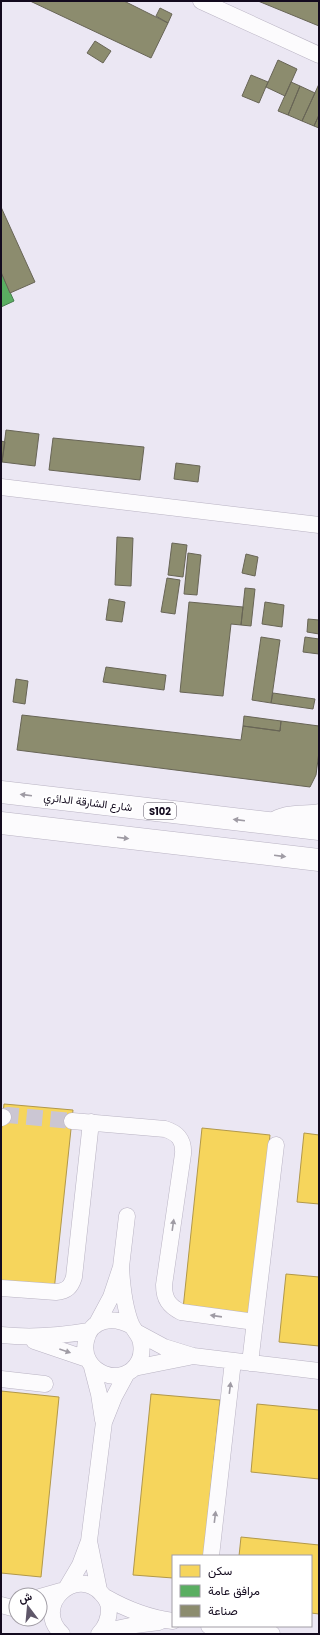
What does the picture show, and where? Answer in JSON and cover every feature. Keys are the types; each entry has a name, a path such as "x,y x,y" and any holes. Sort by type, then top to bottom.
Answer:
{"highway":[{"name":"شارع الشارقة الدائري","path":"1,792 319,829"},
{"path":"1,823 319,860"},
{"path":"1,835 97,834"}],"street":[{"path":"201,1 319,55"},
{"path":"1,487 319,525"},
{"path":"269,823 284,815 319,812"},
{"path":"72,1121 165,1129 180,1137 183,1145 164,1294 168,1302 181,1312 255,1322"},
{"path":"1,1288 56,1292 65,1291 71,1286 74,1277 92,1122"},
{"path":"250,1363 276,1145"},
{"path":"104,1422 99,1394 85,1350 86,1340 111,1297 121,1267 127,1216"},
{"path":"58,1631 52,1616 52,1607 55,1598 64,1589 80,1565 90,1541 104,1422 114,1397 130,1370 139,1360 142,1351 141,1341 135,1329 124,1297 121,1267"},
{"path":"9,1336 53,1336 93,1328 104,1320 114,1319 123,1321 164,1347 193,1356 319,1371"},
{"path":"9,1336 52,1346 89,1363 99,1373 108,1376 118,1376 130,1370 193,1356"},
{"path":"211,1555 233,1361"},
{"path":"1,1379 45,1384"},
{"path":"90,1541 102,1594 109,1606 107,1625 100,1633"},
{"path":"48,1594 77,1584 89,1585 120,1606 136,1612 171,1621"},
{"path":"100,1633 135,1625 171,1621"},
{"path":"48,1624 58,1631"},
{"path":"217,1627 272,1634"}],"building: سكن":[{"path":"4,1104 73,1110 54,1291 1,1286 1,1134"},
{"path":"202,1128 270,1135 252,1316 183,1309"},
{"path":"304,1133 319,1135 319,1204 297,1202"},
{"path":"286,1274 319,1277 319,1346 279,1342"},
{"path":"1,1391 59,1397 41,1577 1,1573"},
{"path":"151,1394 220,1400 204,1555 172,1555 172,1578 133,1575"},
{"path":"257,1404 319,1410 319,1479 251,1472"},
{"path":"241,1537 319,1545 319,1614 312,1613 312,1555 239,1555"}],"building: مرافق عامة":[{"path":"1,272 14,301 1,307"}],"building: صناعة":[{"path":"30,1 124,1 168,23 151,58"},
{"path":"258,1 319,1 319,26"},
{"path":"160,8 172,14 168,23 156,16"},
{"path":"95,41 111,51 103,63 87,53"},
{"path":"278,60 297,69 285,96 266,87"},
{"path":"251,75 268,82 259,103 242,96"},
{"path":"291,82 300,86 288,115 278,111"},
{"path":"319,84 319,115 314,126 302,121"},
{"path":"300,86 315,93 302,121 288,115"},
{"path":"319,115 319,128 314,126"},
{"path":"1,207 35,282 10,293 1,272"},
{"path":"6,430 39,434 35,466 2,462"},
{"path":"53,438 144,447 140,480 49,470"},
{"path":"1,441 5,442 2,462 1,462"},
{"path":"176,463 200,466 198,482 174,479"},
{"path":"117,537 133,538 131,586 115,585"},
{"path":"172,543 187,545 183,577 168,575"},
{"path":"188,553 201,555 197,595 184,594"},
{"path":"246,554 258,557 255,576 242,573"},
{"path":"167,578 180,580 175,614 161,612"},
{"path":"245,588 255,589 251,626 241,625"},
{"path":"109,599 125,602 122,622 106,620"},
{"path":"189,602 243,607 241,625 231,624 223,696 180,692"},
{"path":"265,602 284,605 282,627 262,624"},
{"path":"308,619 319,620 319,634 307,632"},
{"path":"261,637 280,640 271,703 252,700"},
{"path":"305,637 319,639 319,654 303,652"},
{"path":"106,667 166,675 164,690 103,682"},
{"path":"16,679 28,681 25,704 13,702"},
{"path":"273,693 315,699 313,709 271,703"},
{"path":"22,715 241,740 243,726 280,731 281,721 319,726 319,752 316,775 310,787 17,750"},
{"path":"244,716 281,721 280,731 243,726"}],"tunnel":[{"path":"3,1117 8,1115 72,1121"}]}
